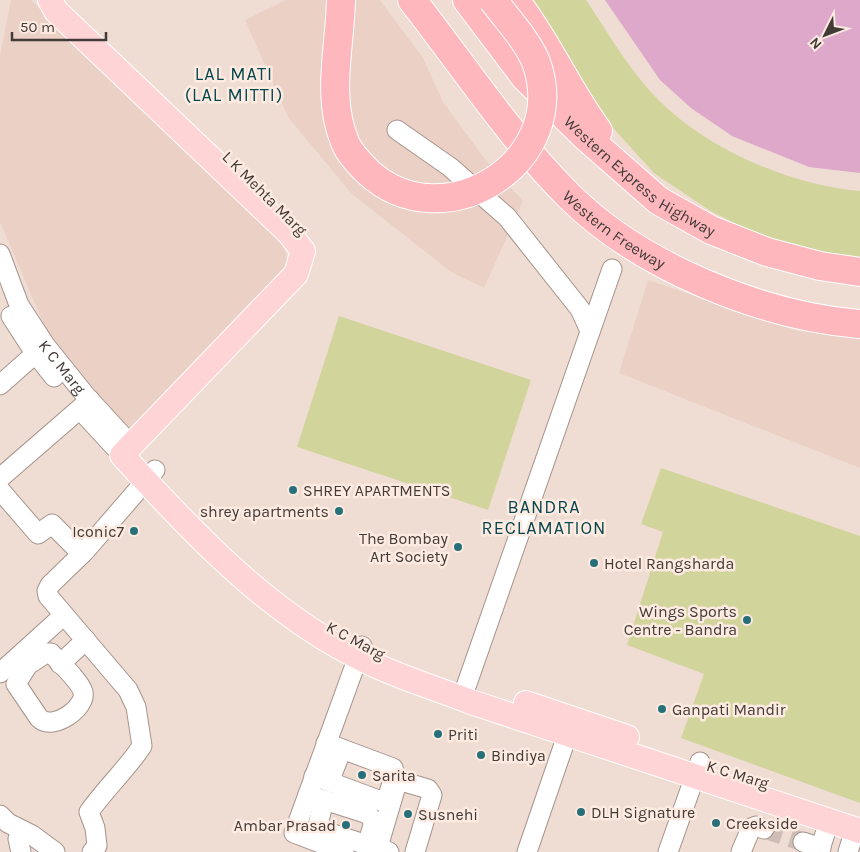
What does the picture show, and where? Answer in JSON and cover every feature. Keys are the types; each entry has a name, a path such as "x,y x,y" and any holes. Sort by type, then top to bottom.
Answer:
{"highway":[{"path":"341,0 335,96 336,114 346,145 361,165 380,183 414,198 435,198 469,194 490,184 506,173 531,141 538,120 541,101 536,62 513,26 476,1"},
{"name":"Western Freeway","path":"412,0 540,165 569,196 602,224 646,254 703,284 770,307 825,321 860,324"},
{"path":"515,0 533,24 579,106 612,150 653,196"},
{"name":"Western Express Highway","path":"476,1 525,77 585,136 668,207 711,230 767,252 820,266 860,272"}],"main road":[{"name":"L K Mehta Marg","path":"50,0 56,11 299,244 303,251 296,274 267,315"},
{"name":"L K Mehta Marg","path":"67,0 301,226 315,244 318,263 311,278 267,315 168,417 138,462"},
{"name":"K C Marg","path":"138,462 234,556 337,633 359,652 371,652 465,691 859,826"},
{"name":"K C Marg","path":"697,769 830,819 859,826"}],"street":[{"path":"397,130 450,168 507,217 580,308 590,331"},
{"name":"K C Marg","path":"0,254 9,311"},
{"path":"465,691 612,269"},
{"name":"K C Marg","path":"0,290 9,311 85,405 138,462"},
{"path":"0,385 35,341"},
{"path":"0,478 85,405"},
{"path":"92,852 97,846 95,828 89,812 130,764 142,746 136,707 128,690 48,596 47,591 50,585 82,554 138,462"},
{"path":"0,490 38,534 52,524 82,554"},
{"path":"0,673 64,615"},
{"path":"60,664 86,640"},
{"path":"319,788 374,819 366,846 337,845 294,833 319,788 334,746 359,652"},
{"path":"527,852 570,726"},
{"path":"319,788 380,801 387,799 395,774 393,768 334,746"},
{"path":"668,852 697,769"},
{"path":"389,852 378,847 396,786 401,781 432,792 415,852"},
{"path":"0,814 8,823 32,834 55,852"},
{"path":"803,842 820,850 830,819"},
{"path":"741,852 751,828 756,826 764,829"},
{"path":"848,852 859,826"},
{"path":"21,830 18,839 21,852"}],"shaded area":[{"path":"11,0 31,0 187,152 283,237 289,272 129,432 47,332 0,222 0,56"},
{"path":"286,0 380,0 423,58 443,102 484,158 523,201 484,288 451,272 352,194 288,117 245,20"},
{"path":"605,0 860,0 860,173 809,167 732,136 691,108 660,80"},
{"path":"648,280 798,331 860,335 860,468 619,373"}],"green space":[{"path":"529,0 586,0 644,84 687,125 714,142 771,170 801,180 860,191 860,257 809,251 755,234 709,210 654,173 603,117"},
{"path":"339,316 531,380 488,510 297,447"},
{"name":"Wings Sports Centre - Bandra","path":"661,468 860,536 860,803 681,738 704,674 627,645 663,532 641,524"}],"tunnel":[{"path":"764,829 803,842"}],"place":[{"name":"SHREY APARTMENTS","path":"293,490"},
{"name":"shrey apartments","path":"339,511"},
{"name":"Iconic7","path":"134,531"},
{"name":"The Bombay Art Society","path":"458,547"},
{"name":"Hotel Rangsharda","path":"594,563"},
{"name":"Wings Sports Centre - Bandra","path":"747,620"},
{"name":"Ganpati Mandir","path":"662,709"},
{"name":"Priti","path":"438,734"},
{"name":"Bindiya","path":"481,755"},
{"name":"Sarita","path":"362,775"},
{"name":"DLH Signature","path":"581,812"},
{"name":"Susnehi","path":"408,814"},
{"name":"Creekside","path":"716,823"},
{"name":"Ambar Prasad","path":"346,825"}],"district":[{"name":"LAL MATI (LAL MITTI)","path":"234,84"},
{"name":"BANDRA RECLAMATION","path":"544,517"}]}
